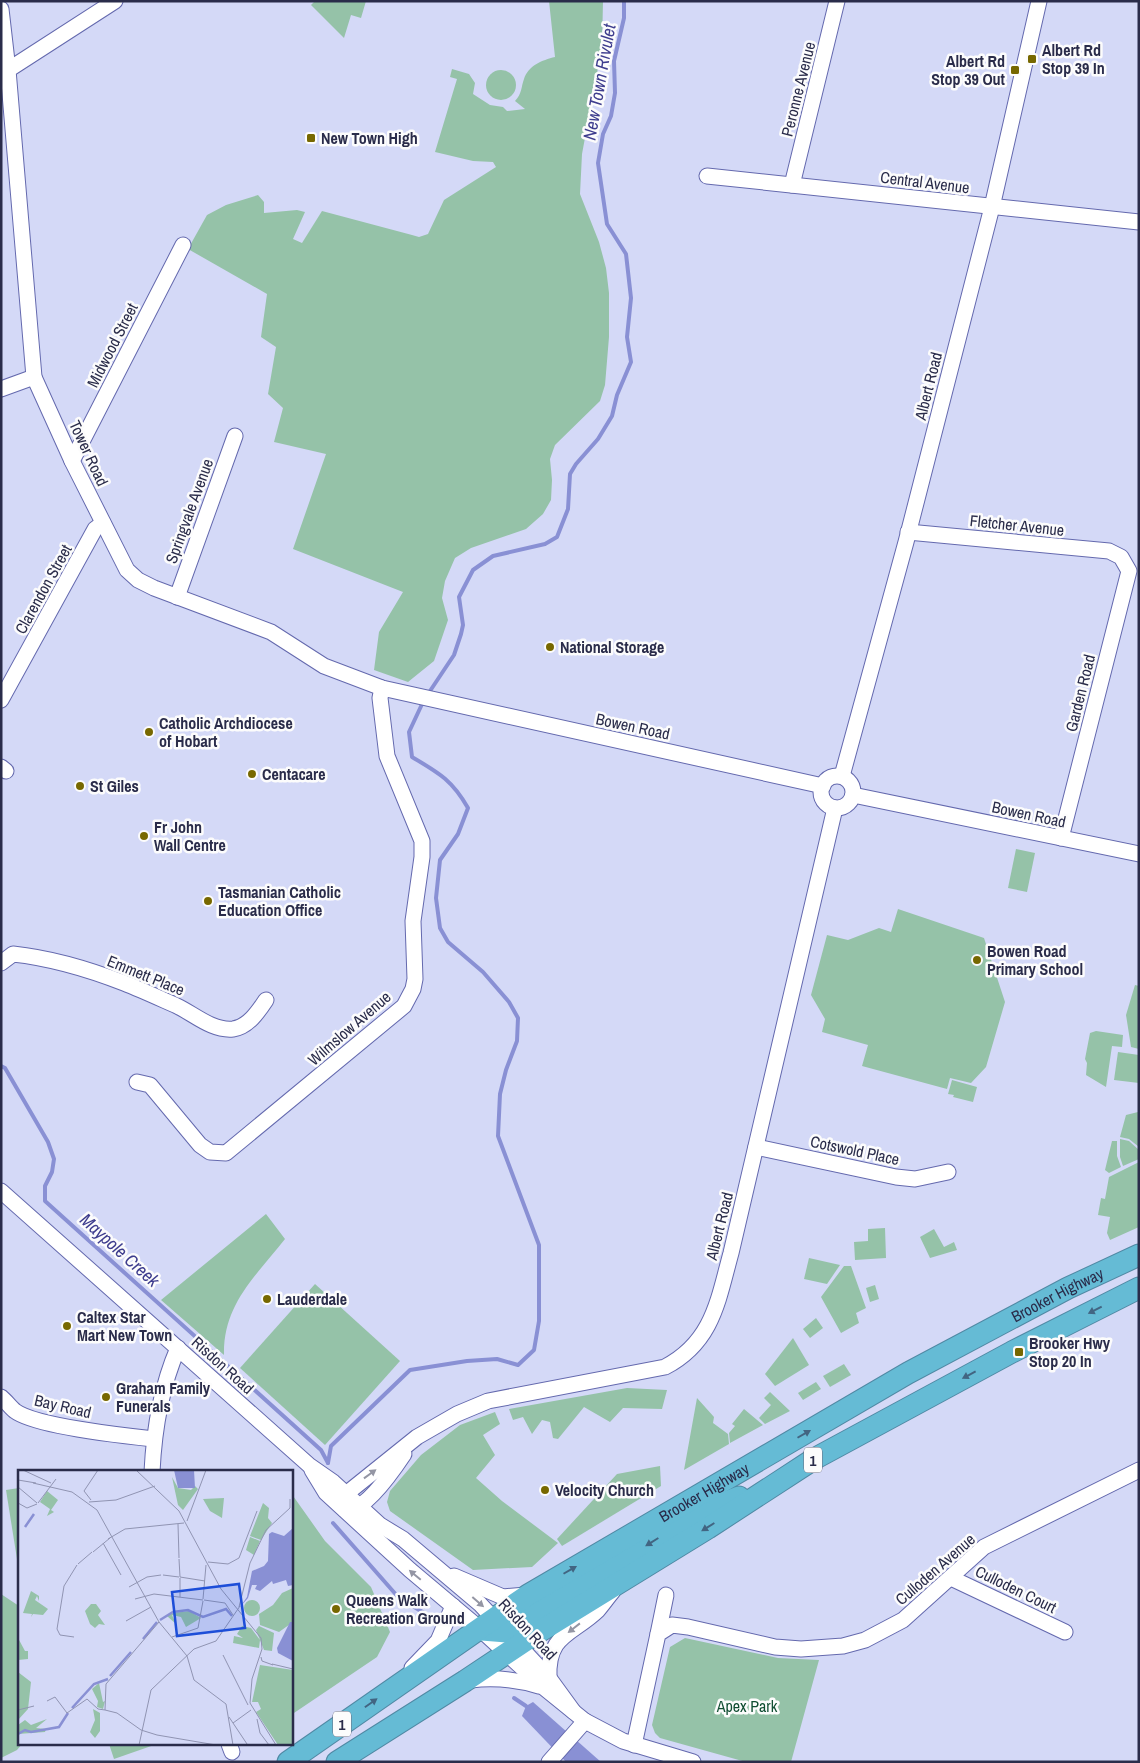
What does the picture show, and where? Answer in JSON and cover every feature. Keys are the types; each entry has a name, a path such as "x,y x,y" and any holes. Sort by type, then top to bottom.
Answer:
{"highway":[{"name":"Brooker Highway","path":"337,1762 465,1681 528,1595 908,1373 1068,1288 1139,1254"},
{"name":"Brooker Highway","path":"288,1762 396,1686 498,1634 621,1582 708,1528 774,1483 1012,1352 1139,1288"},
{"name":"Brooker Highway","path":"498,1634 700,1512 774,1483"}],"street":[{"path":"8,70 115,1"},
{"name":"Peronne Avenue","path":"792,185 837,1"},
{"name":"Albert Road","path":"842,776 908,532 992,207 1039,1"},
{"name":"Tower Road","path":"1,9 8,70 34,377 70,456 127,570 138,580 177,597 272,632 324,666 382,688 436,701"},
{"name":"Central Avenue","path":"707,176 1139,222"},
{"name":"Midwood Street","path":"70,456 183,246"},
{"path":"1,389 34,377"},
{"name":"Springvale Avenue","path":"177,597 235,436"},
{"name":"Clarendon Street","path":"1,700 95,529 103,524"},
{"name":"Fletcher Avenue","path":"908,532 1109,551 1121,557"},
{"name":"Garden Road","path":"1061,838 1129,571 1121,557"},
{"name":"Wilmslow Avenue","path":"137,1082 150,1085 200,1145 210,1152 226,1153 404,1006 409,998 414,980 413,921 422,857 422,841 387,756 380,698 382,688"},
{"name":"Bowen Road","path":"436,701 823,786"},
{"path":"842,776 850,782 853,795 848,803 835,808 824,800 823,786 828,778 842,776"},
{"name":"Bowen Road","path":"853,795 1139,854"},
{"name":"Albert Road","path":"346,1494 417,1437 443,1421 488,1401 665,1367 681,1358 699,1342 713,1318 731,1253 835,808"},
{"name":"Emmett Place","path":"1,963 13,954 36,957 101,974 178,1006 207,1023 223,1028 233,1029 246,1024 258,1013 266,1000"},
{"name":"Cotswold Place","path":"756,1147 896,1177 915,1179 948,1172"},
{"name":"Risdon Road","path":"1,1191 310,1466 346,1494 380,1525 403,1539 441,1571 498,1634 573,1711 580,1727 598,1730 634,1745 693,1762"},
{"path":"152,1470 154,1439 162,1397 178,1348"},
{"name":"Bay Road","path":"1,1397 15,1411 35,1420 122,1436 154,1439"},
{"name":"Albert Road","path":"360,1507 394,1469 408,1446"},
{"name":"Risdon Road","path":"310,1466 326,1493 410,1570 453,1606 498,1634"},
{"name":"Culloden Avenue","path":"658,1634 672,1625 775,1647 801,1649 843,1646 865,1640 903,1620 984,1547 1139,1470"},
{"path":"346,1494 345,1510 360,1507"},
{"path":"441,1571 503,1597 528,1595"},
{"name":"Culloden Court","path":"951,1578 1065,1632"},
{"path":"465,1681 489,1678 546,1683 548,1662 554,1647 569,1631 598,1610 621,1582"},
{"path":"634,1745 666,1595"},
{"path":"396,1686 438,1641 453,1606"},
{"path":"552,1759 580,1727"}],"green space":[{"path":"315,1 366,1 361,18 351,15 344,38 311,5"},
{"path":"549,1 603,1 602,46 582,154 580,194 599,242 606,268 609,293 609,337 605,385 600,401 555,445 550,459 551,500 543,514 526,529 471,548 455,558 445,581 442,598 448,620 434,661 408,682 374,670 379,632 403,592 293,549 326,454 274,442 283,408 268,394 276,347 261,337 267,294 188,249 207,215 226,205 258,195 264,202 264,213 297,210 305,212 293,239 302,243 322,211 419,237 428,234 444,200 496,167 493,162 473,161 435,152 457,79 450,77 452,69 469,74 475,83 473,94 490,105 503,107 507,111 525,109 515,101 520,93 526,74 536,64 555,57"},
{"path":"501,70 512,74 516,85 512,96 501,100 490,96 486,85 490,74"},
{"path":"1016,849 1035,853 1027,892 1008,888"},
{"path":"898,909 984,938 1005,1002 986,1067 971,1083 950,1078 947,1089 862,1066 868,1045 822,1032 825,1019 811,995 827,935 848,940 879,928 891,932"},
{"path":"1135,985 1139,986 1139,1049 1131,1047 1126,1015"},
{"path":"1096,1031 1123,1035 1122,1047 1112,1046 1106,1087 1086,1075 1087,1063 1085,1059 1090,1033"},
{"path":"1118,1052 1139,1055 1139,1083 1114,1080"},
{"path":"952,1080 977,1087 973,1102 948,1094"},
{"path":"1139,1109 1139,1147 1129,1139 1120,1137 1126,1115 1138,1112"},
{"path":"1120,1139 1129,1141 1139,1150 1139,1159 1123,1166 1120,1157"},
{"path":"1112,1141 1117,1141 1117,1156 1121,1167 1109,1173 1105,1170"},
{"path":"1139,1162 1139,1227 1110,1240 1107,1233 1110,1217 1098,1215 1101,1198 1105,1199 1109,1177"},
{"path":"266,1214 285,1239 243,1292 235,1306 225,1337 224,1355 161,1300"},
{"path":"885,1228 886,1258 855,1260 854,1242 868,1241 868,1229"},
{"path":"934,1229 944,1247 954,1242 957,1250 930,1258 920,1237"},
{"path":"809,1258 840,1265 827,1284 804,1279"},
{"path":"844,1266 851,1266 866,1308 856,1313 859,1323 841,1333 821,1297"},
{"path":"315,1284 400,1361 325,1445 240,1368"},
{"path":"875,1285 879,1299 870,1302 866,1288"},
{"path":"816,1318 823,1328 810,1338 803,1329"},
{"path":"793,1338 809,1365 775,1386 765,1374"},
{"path":"844,1364 851,1375 830,1387 823,1376"},
{"path":"816,1382 821,1389 803,1400 798,1393"},
{"path":"627,1388 667,1390 662,1409 623,1408 610,1422 584,1407 558,1439 553,1438 550,1422 542,1420 532,1434 523,1417 513,1420 509,1409"},
{"path":"770,1392 790,1411 765,1424 759,1418 771,1405 764,1398"},
{"path":"697,1398 714,1417 713,1423 728,1434 729,1444 684,1470"},
{"path":"744,1409 763,1425 730,1443 729,1433 735,1426 732,1424"},
{"path":"495,1412 500,1424 483,1435 495,1455 476,1478 502,1501 558,1543 532,1567 473,1570 390,1511 387,1502 390,1491 421,1455 460,1425"},
{"path":"660,1466 661,1486 562,1546 557,1539 617,1474"},
{"path":"18,1488 18,1559 17,1559 6,1490"},
{"name":"Queens Walk Recreation Ground","path":"292,1494 325,1541 371,1587 390,1632 377,1657 292,1714"},
{"path":"1,1594 18,1605 18,1746 20,1746 17,1750 1,1758"},
{"name":"Apex Park","path":"685,1638 778,1658 819,1660 791,1762 746,1762 660,1738 655,1733 652,1725 670,1647"},
{"path":"110,1746 151,1746 114,1759"}],"water":[{"path":"533,1702 601,1762 566,1762 522,1716 526,1706"}],"waterway":[{"name":"New Town Rivulet","path":"428,694 454,655 463,625 459,597 473,570 493,556 545,544 557,537 568,509 570,474 576,464 598,439 612,416 617,395 631,362 627,337 631,298 626,254 607,224 598,163 603,134 611,116 615,93 614,61 624,18 624,1"},
{"name":"New Town Rivulet","path":"328,1463 331,1446 410,1370 467,1361 497,1359 518,1365 534,1350 539,1321 539,1245 498,1136 500,1094 506,1070 517,1041 518,1018 509,1002 483,972 448,942 440,928 436,898 440,860 458,834 468,808 456,790 444,778 412,757 409,732 423,702"},
{"name":"Maypole Creek","path":"1,1066 5,1068 48,1142 54,1159 52,1172 45,1186 45,1201 321,1450 328,1463"},
{"name":"New Town Rivulet","path":"333,1523 399,1598 431,1617"},
{"name":"New Town Rivulet","path":"514,1698 526,1706"}],"place":[{"name":"Albert Rd Stop 39 In","path":"1032,59"},
{"name":"Albert Rd Stop 39 Out","path":"1015,70"},
{"name":"New Town High","path":"311,138"},
{"name":"National Storage","path":"550,647"},
{"name":"Catholic Archdiocese of Hobart","path":"149,732"},
{"name":"Centacare","path":"252,774"},
{"name":"St Giles","path":"80,786"},
{"name":"Fr John Wall Centre","path":"144,836"},
{"name":"Tasmanian Catholic Education Office","path":"208,901"},
{"name":"Bowen Road Primary School","path":"977,960"},
{"name":"Lauderdale","path":"267,1299"},
{"name":"Caltex Star Mart New Town","path":"67,1326"},
{"name":"Brooker Hwy Stop 20 In","path":"1019,1352"},
{"name":"Graham Family Funerals","path":"106,1397"},
{"name":"Velocity Church","path":"545,1490"},
{"name":"Queens Walk Recreation Ground","path":"336,1609"}]}
